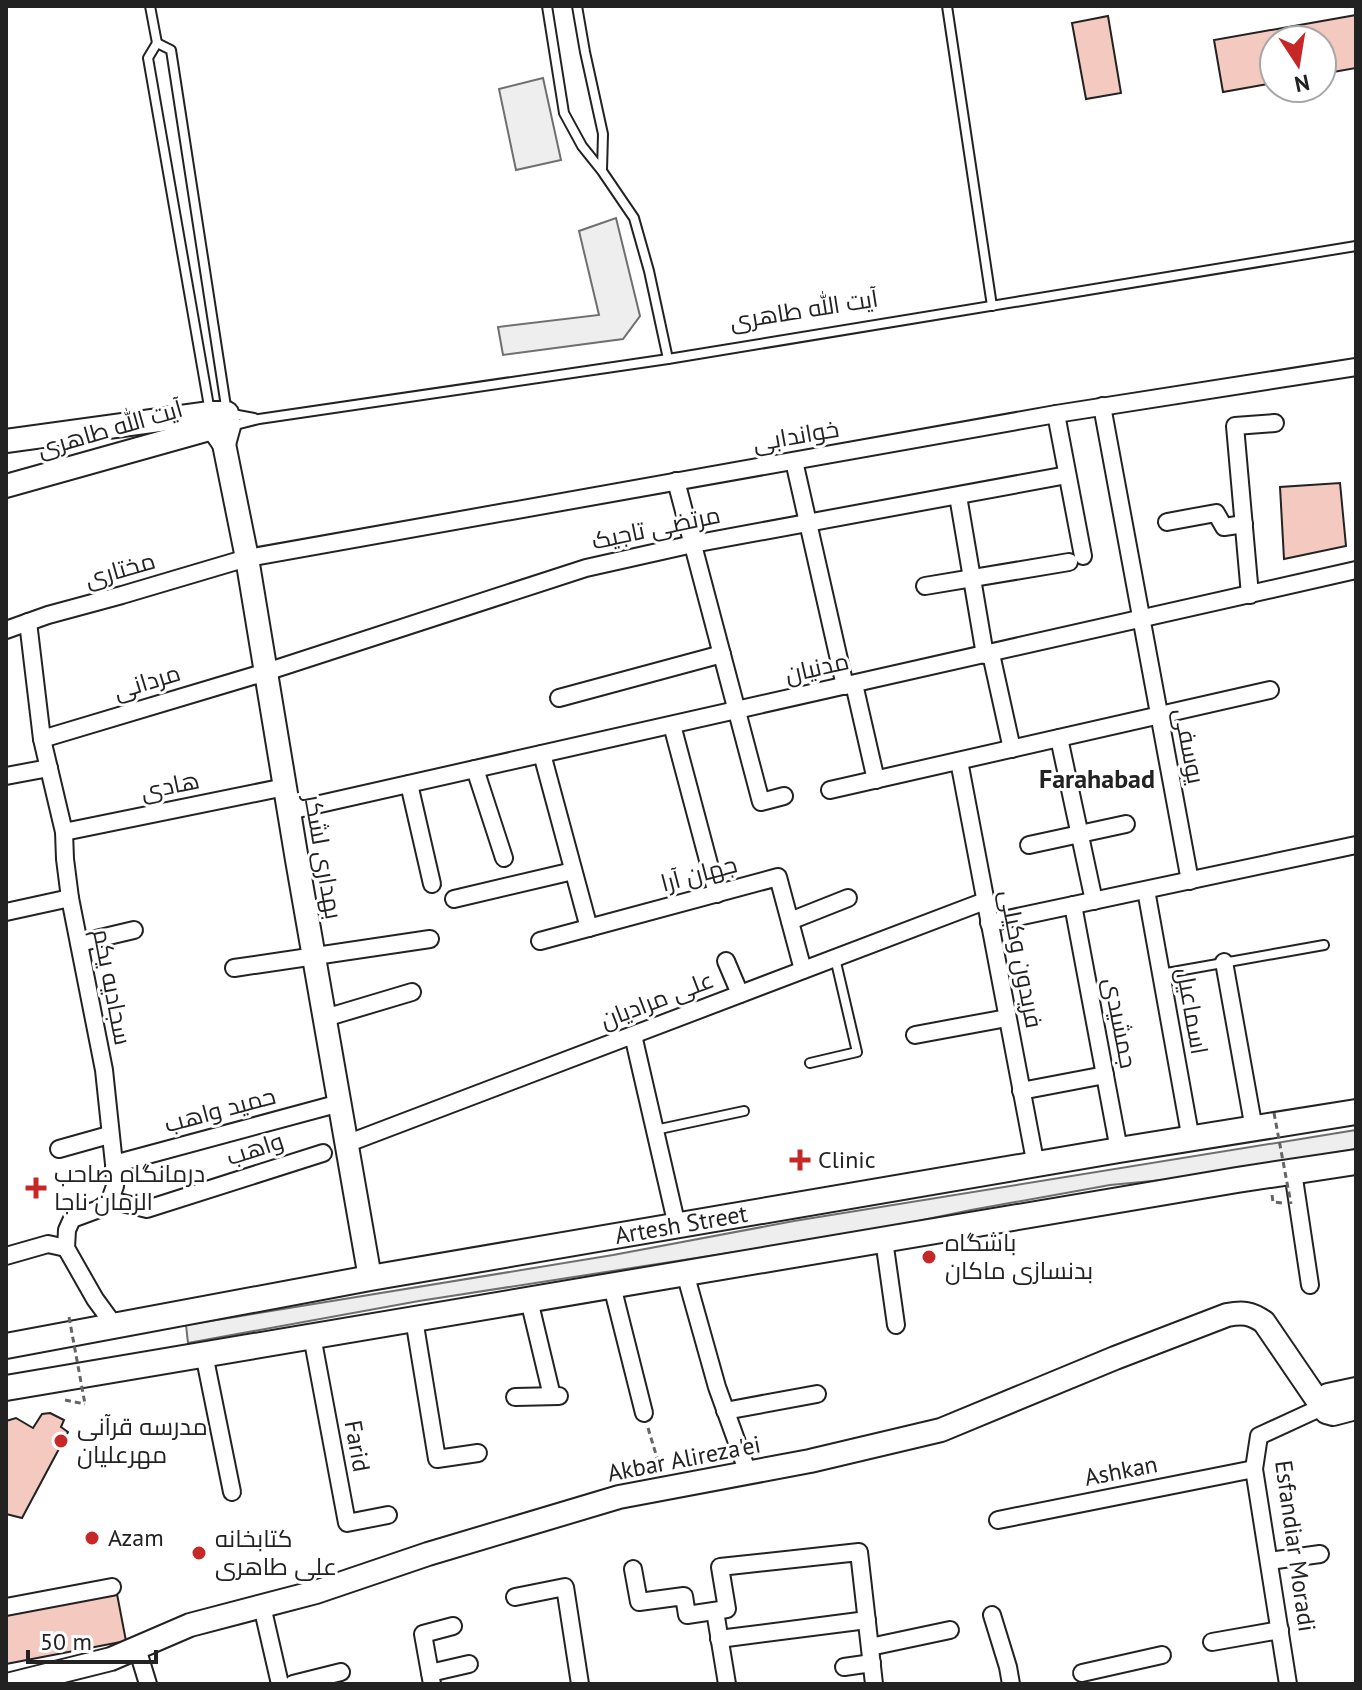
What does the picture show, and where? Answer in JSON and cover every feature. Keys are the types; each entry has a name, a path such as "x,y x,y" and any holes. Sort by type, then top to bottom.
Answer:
{"main road":[{"name":"Artesh Street","path":"6,1346 370,1278 1356,1112"},
{"name":"Artesh Street","path":"9,1388 1356,1162"}],"street":[{"name":"خواندابی","path":"247,558 1102,406 1356,369"},
{"name":"یوسفی","path":"1102,406 1190,881"},
{"path":"925,586 1076,559 1067,475 1056,414"},
{"path":"1250,595 1235,426 1275,423"},
{"name":"آیت الله طاهری","path":"6,441 220,425"},
{"name":"آیت الله طاهری","path":"6,486 220,425"},
{"name":"بهداری لشکر","path":"220,425 247,558 370,1278"},
{"path":"794,461 849,685 876,780"},
{"name":"مرتضی تاجیک","path":"266,672 586,568 693,544 1067,475"},
{"path":"676,481 761,802 784,796"},
{"path":"958,496 988,654 1012,749"},
{"path":"1167,522 1216,513 1224,527 1244,524"},
{"name":"مختاری","path":"6,630 247,558"},
{"name":"مدنیان","path":"289,811 1356,570"},
{"name":"سجادیه یکم","path":"28,622 42,739 64,832 70,898 109,1105 115,1186 110,1200"},
{"path":"559,698 722,654"},
{"name":"مردانی","path":"42,739 266,672"},
{"path":"830,790 1270,690"},
{"path":"672,725 717,894"},
{"path":"1059,738 1094,901"},
{"path":"542,754 589,928"},
{"name":"فریدون وکیلی","path":"959,761 1036,1166"},
{"path":"6,776 49,768"},
{"path":"475,769 504,858"},
{"path":"409,784 432,884"},
{"name":"هادی","path":"64,832 285,787"},
{"path":"1029,845 1126,824"},
{"path":"989,923 1356,845"},
{"path":"454,899 573,871"},
{"name":"جهان آرا","path":"540,941 778,877 803,970"},
{"name":"اسماعیل","path":"1146,890 1191,1140"},
{"path":"6,912 70,898"},
{"path":"790,921 848,898"},
{"name":"علی مرادیان","path":"346,1144 985,901"},
{"name":"جمشیدی","path":"1073,905 1119,1150"},
{"path":"79,943 134,930"},
{"path":"234,968 430,939"},
{"path":"726,961 740,994"},
{"path":"1224,962 1254,1129"},
{"path":"325,1018 412,992"},
{"path":"915,1035 1007,1018"},
{"path":"633,1035 677,1226"},
{"path":"1021,1091 1105,1075"},
{"name":"حمید واهب","path":"114,1164 340,1103"},
{"path":"59,1149 109,1135"},
{"name":"واهب","path":"110,1200 147,1209 323,1153"},
{"path":"1293,1172 1310,1285"},
{"path":"110,1200 99,1209 72,1219 67,1230 66,1248 114,1325"},
{"path":"884,1240 896,1325"},
{"path":"6,1256 48,1244 66,1248"},
{"path":"685,1273 717,1387 748,1473"},
{"path":"612,1286 644,1413"},
{"path":"515,1397 556,1396 529,1300"},
{"name":"Akbar Alireza'ei","path":"11,1684 111,1659 190,1625 316,1592 428,1554 619,1497 810,1461 941,1430 1227,1315 1242,1312 1264,1322 1322,1407"},
{"path":"414,1319 437,1459 478,1453"},
{"name":"Farid","path":"312,1336 347,1523 388,1515"},
{"path":"204,1354 232,1492"},
{"name":"Esfandiar Moradi","path":"1356,1389 1328,1395 1322,1407 1333,1414 1356,1408"},
{"path":"725,1411 817,1394"},
{"name":"Esfandiar Moradi","path":"1288,1684 1254,1469 1259,1436 1322,1407"},
{"name":"Ashkan","path":"998,1520 1254,1469"},
{"path":"633,1569 639,1602 684,1596 687,1615 727,1609 720,1567 859,1552 874,1684"},
{"path":"1269,1561 1320,1554"},
{"path":"6,1607 112,1587"},
{"path":"515,1597 565,1587 580,1684"},
{"path":"262,1606 280,1684"},
{"path":"715,1611 727,1684"},
{"path":"992,1615 1011,1684"},
{"path":"719,1639 867,1620"},
{"path":"453,1626 423,1634 431,1679 469,1664"},
{"path":"844,1667 871,1655 950,1630"},
{"path":"1212,1642 1280,1630"},
{"path":"137,1648 148,1684"},
{"path":"1082,1673 1162,1655"},
{"path":"1115,1665 1119,1684"},
{"path":"293,1684 341,1672"}],"lane":[{"path":"150,6 157,43 148,58 220,425"},
{"path":"547,6 564,113 582,146 634,218 668,359"},
{"path":"577,6 603,134 602,171"},
{"path":"947,6 992,306"},
{"path":"157,43 171,50 220,425"},
{"name":"آیت الله طاهری","path":"220,425 668,359 1356,246"},
{"path":"1161,974 1324,945"},
{"path":"810,1063 857,1052 835,958"},
{"path":"655,1130 744,1111"}],"path":[{"path":"1274,1113 1291,1204"},
{"path":"55,1398 85,1404 69,1317"},
{"path":"644,1413 667,1488"}],"shaded area":[{"path":"543,78 561,160 516,170 499,89"},
{"path":"616,218 640,316 623,339 503,355 498,327 599,315 579,231"},
{"path":"1356,1130 1356,1149 1194,1177 1110,1185 870,1231 419,1301 188,1343 186,1325 613,1255 794,1221"}],"building":[{"path":"1356,15 1356,68 1338,71 1338,24 1305,24"},
{"path":"1108,16 1121,93 1086,99 1072,23"},
{"path":"1258,32 1258,86 1223,92 1214,40"},
{"path":"1340,483 1346,546 1284,559 1280,487"},
{"path":"50,1413 64,1420 61,1427 68,1432 22,1518 6,1514 6,1421 16,1418 33,1428 42,1414"},
{"path":"117,1594 126,1641 6,1664 6,1615"}],"place":[{"name":"Clinic","path":"800,1160"},
{"name":"درمانگاه صاحب الزمان ناجا","path":"36,1188"},
{"name":"باشگاه بدنسازی ماکان","path":"929,1257"},
{"name":"مدرسه قرآنی مهرعلیان","path":"61,1441"},
{"name":"Azam","path":"92,1538"},
{"name":"کتابخانه علی طاهری","path":"199,1553"}],"district":[{"name":"Farahabad","path":"1097,779"}]}
